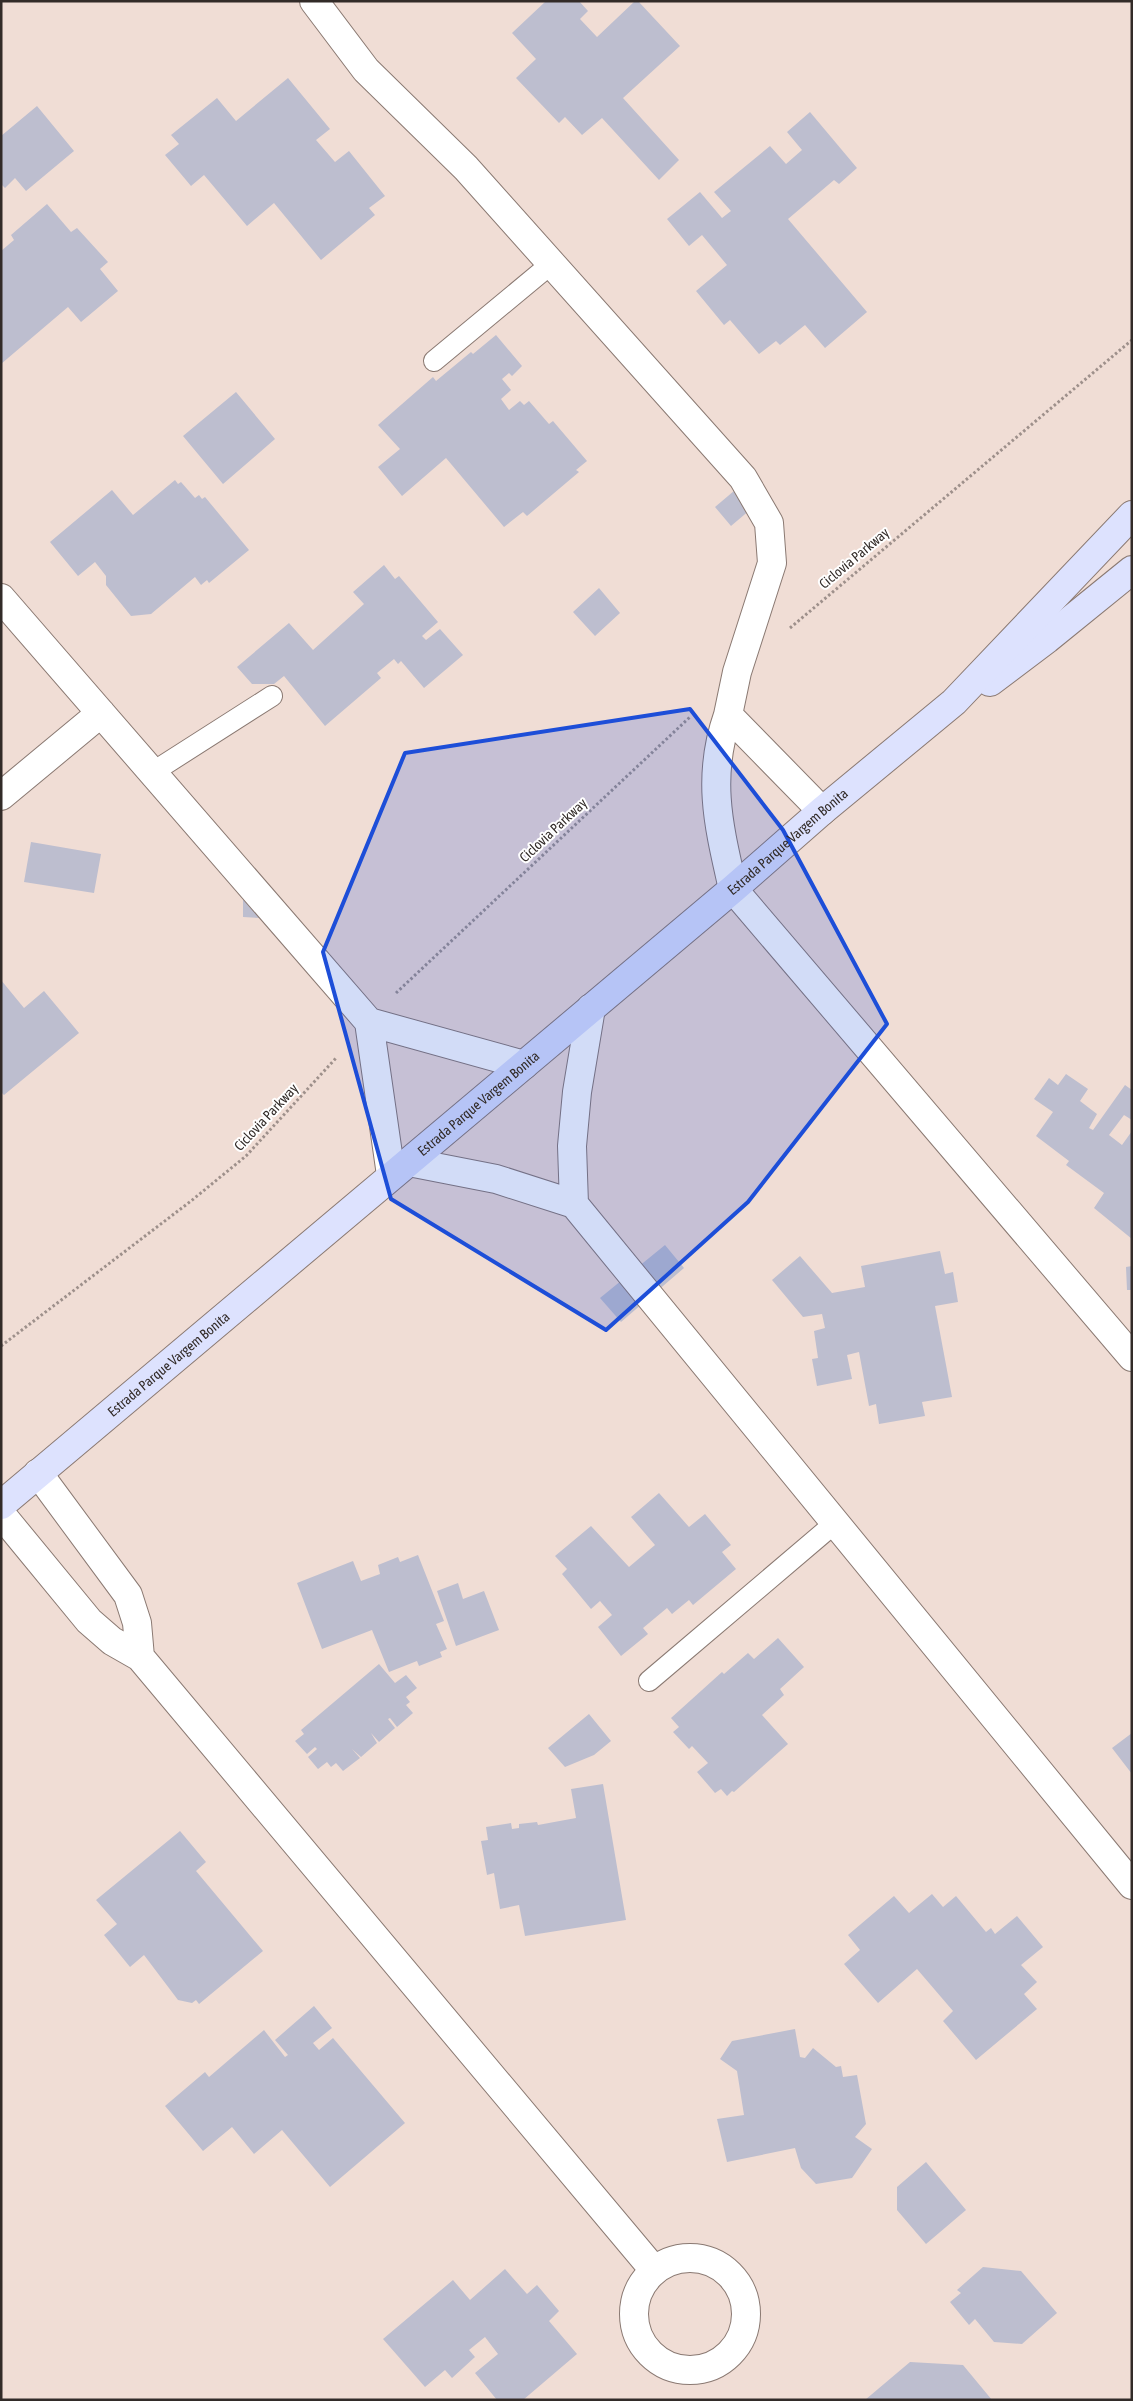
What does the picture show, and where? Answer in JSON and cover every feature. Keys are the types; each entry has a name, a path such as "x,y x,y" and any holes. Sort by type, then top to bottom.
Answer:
{"main road":[{"name":"Estrada Parque Vargem Bonita","path":"1,1504 734,889 822,811 954,702 1132,515"},
{"name":"Estrada Parque Vargem Bonita","path":"954,702 998,677 1132,570"}],"street":[{"path":"314,1 366,70 466,168 743,478 769,522 772,563 736,672 728,715 720,738 716,780 718,819 734,889 1132,1358"},
{"path":"1,598 369,1022 400,1168 496,1179 574,1204 1132,1885"},
{"path":"1,796 102,713"},
{"path":"728,715 822,811"},
{"path":"574,1204 572,1146 577,1092 591,1008"},
{"path":"369,1022 524,1065"},
{"path":"38,1473 128,1595 137,1623 140,1657"},
{"path":"1,1514 89,1622 112,1641 140,1657 654,2270"},
{"path":"681,2258 710,2261 734,2278 746,2305 743,2335 726,2358 699,2371 670,2368 646,2350 634,2323 636,2293 654,2270 681,2258"}],"lane":[{"path":"434,361 551,264"},
{"path":"153,772 272,696"},
{"path":"649,1681 835,1523"}],"path":[{"name":"Ciclovia Parkway","path":"782,634 1132,340"},
{"name":"Ciclovia Parkway","path":"1,1346 191,1202 246,1156 397,992 695,712"}],"highlighted area":[{"path":"690,709 783,830 887,1024 748,1202 606,1330 391,1199 323,952 405,753"}],"building":[{"path":"546,1 579,1 588,11 580,19 597,37 635,1 638,1 680,46 623,98 679,160 659,180 602,118 582,135 565,117 559,123 516,78 536,59 512,33"},
{"path":"288,78 330,129 316,140 335,162 349,151 385,196 369,208 375,215 321,260 274,203 247,226 204,175 191,186 165,155 179,144 171,135 217,98 236,121"},
{"path":"37,106 74,151 26,191 15,178 5,188 1,184 1,136"},
{"path":"810,112 857,168 839,184 834,180 788,219 867,312 825,348 805,325 780,345 776,341 759,354 730,320 724,325 696,291 727,265 702,235 689,246 667,219 700,192 722,218 731,211 714,192 770,146 786,164 802,150 787,132"},
{"path":"47,204 71,232 77,228 108,262 100,269 118,291 81,322 68,307 1,364 1,251 14,240 11,235"},
{"path":"496,335 522,366 512,376 509,373 502,379 511,390 501,399 509,410 520,401 524,405 529,401 549,424 553,421 587,461 576,470 579,472 527,516 523,512 504,527 446,458 402,496 378,467 400,449 378,425 433,377 436,381 471,352 473,354"},
{"path":"236,392 275,439 223,484 183,436"},
{"path":"175,480 178,484 181,482 195,498 199,495 202,499 205,497 249,550 209,583 207,580 201,585 195,577 151,614 131,616 106,585 106,576 95,562 78,576 50,542 112,490 133,515"},
{"path":"741,485 757,504 731,526 715,507"},
{"path":"384,565 395,579 399,576 438,622 422,636 426,640 440,629 463,655 424,688 401,661 398,664 394,659 377,673 381,678 325,726 284,676 274,684 252,684 237,667 289,623 313,650 364,604 353,592"},
{"path":"599,588 620,613 595,636 573,612"},
{"path":"31,842 101,854 94,893 24,882"},
{"path":"255,888 274,909 262,920 260,918 243,917 243,900"},
{"path":"1,980 24,1008 44,991 79,1033 4,1095 1,1092"},
{"path":"1066,1074 1088,1089 1080,1101 1097,1114 1089,1128 1093,1130 1125,1085 1132,1090 1132,1120 1124,1115 1109,1135 1122,1145 1132,1131 1132,1239 1094,1208 1104,1193 1066,1165 1069,1161 1036,1136 1053,1112 1034,1099 1049,1078 1058,1085"},
{"path":"665,1245 684,1268 621,1322 600,1298"},
{"path":"940,1251 945,1274 953,1272 958,1302 935,1306 952,1397 922,1402 925,1416 879,1424 876,1404 869,1406 859,1352 847,1355 852,1379 817,1386 812,1359 818,1358 814,1331 825,1328 822,1314 803,1317 772,1280 800,1256 832,1293 865,1287 861,1266"},
{"path":"1132,1266 1132,1290 1127,1290 1126,1267"},
{"path":"659,1493 689,1527 705,1514 731,1545 722,1552 736,1569 693,1605 689,1600 672,1614 667,1608 643,1628 648,1634 621,1656 598,1627 612,1615 600,1601 591,1609 562,1574 567,1569 555,1556 591,1526 629,1567 655,1545 631,1517"},
{"path":"418,1555 444,1621 436,1624 447,1649 440,1652 442,1657 419,1666 417,1661 389,1672 372,1630 322,1649 297,1583 353,1561 361,1581 380,1574 378,1565 398,1557 400,1562"},
{"path":"458,1583 463,1599 484,1591 499,1630 456,1646 437,1591"},
{"path":"778,1638 804,1667 780,1689 784,1695 762,1715 788,1744 734,1792 732,1791 727,1796 721,1789 715,1793 697,1772 708,1763 692,1746 689,1749 673,1732 679,1727 671,1718 722,1672 724,1674 748,1653 754,1659"},
{"path":"379,1664 395,1683 406,1675 417,1688 406,1697 410,1702 406,1705 413,1713 397,1727 390,1718 388,1719 395,1728 379,1742 371,1733 377,1743 361,1757 352,1749 360,1758 343,1771 336,1763 331,1767 327,1762 318,1769 308,1757 317,1749 315,1747 307,1754 295,1741 304,1734 301,1730"},
{"path":"589,1714 611,1741 594,1755 565,1767 548,1748"},
{"path":"1132,1733 1132,1774 1112,1748"},
{"path":"603,1784 626,1920 525,1936 519,1905 500,1909 494,1873 487,1875 481,1841 488,1840 486,1827 511,1823 512,1829 519,1828 519,1824 537,1822 538,1825 576,1818 571,1789"},
{"path":"180,1831 206,1862 196,1871 263,1951 199,2004 196,2000 192,2003 178,2000 144,1955 130,1967 104,1935 117,1924 96,1900"},
{"path":"932,1894 943,1907 956,1896 986,1932 991,1928 995,1934 1017,1916 1043,1947 1021,1965 1037,1982 1024,1994 1037,2009 976,2060 943,2021 953,2011 917,1969 878,2003 844,1964 860,1950 848,1935 894,1896 909,1913"},
{"path":"314,2006 332,2028 313,2043 319,2050 333,2038 405,2123 330,2187 282,2130 254,2154 232,2127 203,2151 165,2106 205,2072 209,2077 264,2030 285,2057 288,2055 275,2040"},
{"path":"795,2029 800,2057 805,2058 813,2048 836,2067 841,2066 843,2077 857,2075 866,2124 855,2137 872,2149 852,2178 816,2184 801,2168 795,2148 727,2162 717,2119 744,2115 737,2071 720,2059 732,2041"},
{"path":"926,2162 966,2210 926,2244 897,2210 897,2187"},
{"path":"983,2267 1021,2271 1057,2313 1022,2344 994,2342 975,2319 969,2325 950,2302 961,2293 957,2290"},
{"path":"505,2269 527,2294 537,2285 559,2311 549,2321 577,2354 523,2400 497,2400 475,2373 498,2354 485,2337 469,2350 475,2357 452,2378 445,2370 425,2387 383,2339 453,2280 470,2300"},
{"path":"910,2362 963,2365 992,2400 865,2400"}]}
